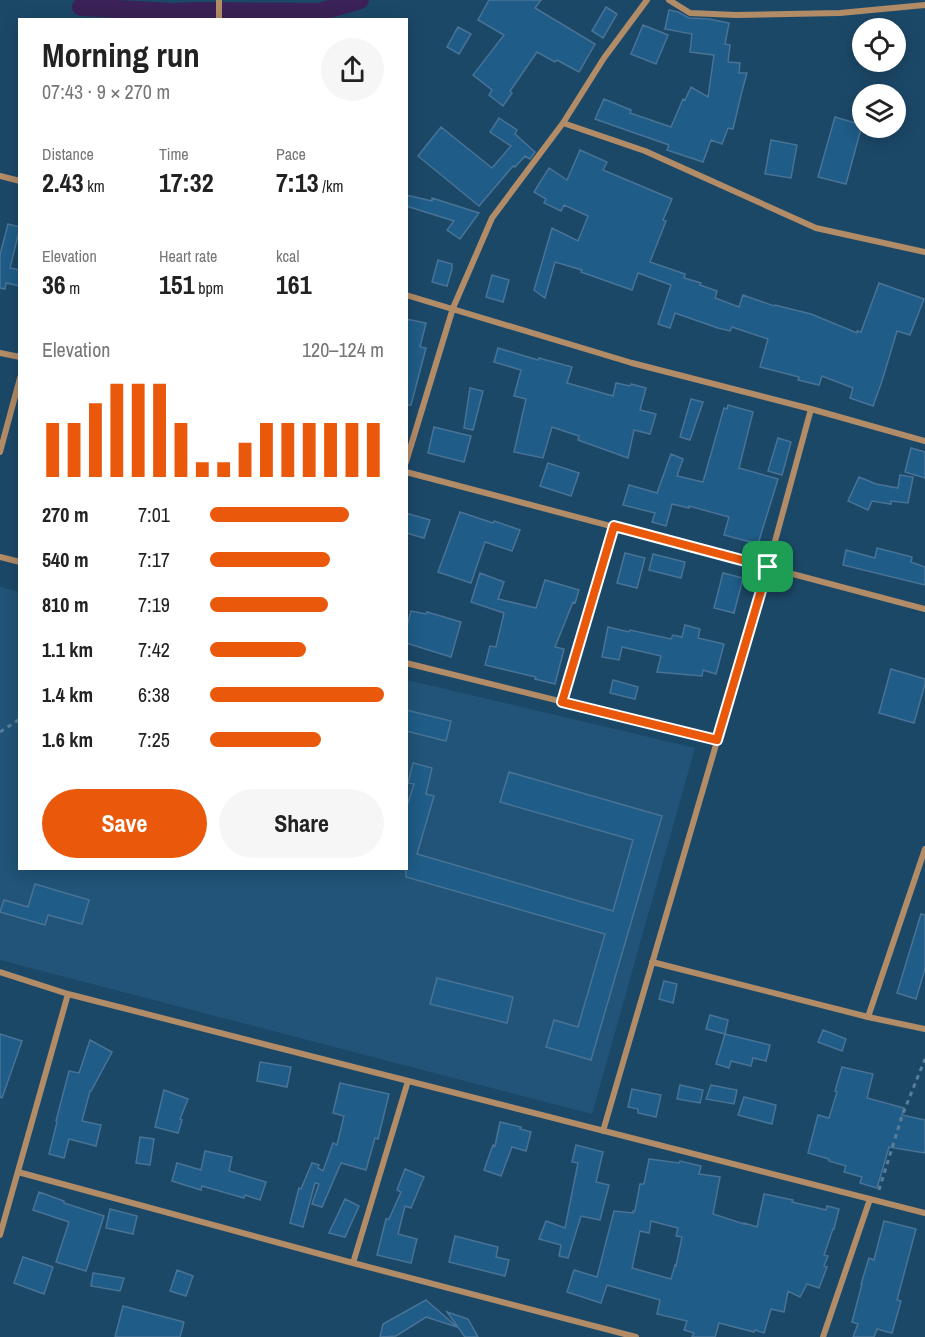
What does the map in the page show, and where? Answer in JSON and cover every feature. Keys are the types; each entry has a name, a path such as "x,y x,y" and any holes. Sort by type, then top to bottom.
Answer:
{"street":[{"path":"219,0 219,18"},
{"path":"408,455 453,308 492,218 563,123 604,58 647,0"},
{"path":"669,0 690,13 736,15 840,13 925,5"},
{"path":"563,123 645,151 816,228 925,252"},
{"path":"0,176 18,180"},
{"path":"408,296 632,363 925,441"},
{"path":"0,353 18,357"},
{"path":"0,452 18,385"},
{"path":"603,1131 768,567 811,409"},
{"path":"408,473 925,609"},
{"path":"562,702 614,526"},
{"path":"0,557 18,562"},
{"path":"408,664 717,740"},
{"path":"868,1017 925,849"},
{"path":"652,962 868,1017 925,1029"},
{"path":"0,972 69,994 925,1213"},
{"path":"0,1235 69,994"},
{"path":"353,1263 408,1081"},
{"path":"18,1172 636,1337"},
{"path":"823,1337 868,1198"}],"path":[{"path":"0,732 18,720"},
{"path":"868,1198 879,1191 894,1140 925,1059"}],"shaded area":[{"path":"0,587 18,592 18,870 408,870 408,680 695,748 592,1114 0,960"}],"building":[{"path":"489,0 541,0 535,8 595,44 579,72 537,52 510,91 512,93 503,106 489,95 492,90 473,75 504,35 478,20"},
{"path":"606,7 617,14 603,38 592,31"},
{"path":"669,10 689,18 729,23 725,44 730,45 728,62 740,63 739,73 747,73 733,129 728,128 722,144 711,140 703,162 667,150 669,145 595,119 604,99 631,110 630,113 671,127 691,87 708,97 714,55 690,52 692,34 665,29"},
{"path":"643,25 668,35 656,64 631,54"},
{"path":"458,27 471,34 459,54 447,47"},
{"path":"835,117 852,122 852,138 858,138 846,184 818,177"},
{"path":"499,118 517,130 515,134 535,152 530,159 525,156 515,167 513,166 479,206 418,156 441,127 492,168 511,146 490,132"},
{"path":"771,140 797,145 791,178 765,174"},
{"path":"580,150 607,162 603,170 672,199 650,262 685,274 684,278 717,291 715,298 739,307 743,295 774,306 811,314 857,333 857,331 861,332 879,283 924,299 910,335 897,331 873,406 850,398 853,388 822,376 819,385 798,380 799,377 760,367 768,339 732,327 730,331 718,328 675,313 670,328 658,324 671,285 638,273 632,290 555,262 545,298 534,290 552,228 578,241 588,216 564,205 561,211 544,203 546,199 534,192 549,168 567,180"},
{"path":"408,195 432,201 432,198 479,213 460,239 447,230 454,221 408,207"},
{"path":"8,224 18,226 10,268 18,270 18,286 6,283 5,289 0,288 0,255"},
{"path":"438,260 452,264 447,286 432,282"},
{"path":"492,275 509,280 503,302 486,297"},
{"path":"408,319 426,323 420,347 426,348 411,405 408,405"},
{"path":"498,348 572,367 567,383 613,396 616,383 646,388 640,410 656,414 650,434 634,430 628,458 578,440 579,436 552,427 543,458 514,452 526,399 514,396 521,370 494,362"},
{"path":"470,388 483,391 473,430 464,428"},
{"path":"691,399 703,402 690,440 680,437"},
{"path":"728,405 753,412 739,468 778,479 758,544 724,535 729,517 689,506 689,508 672,504 666,526 652,522 655,513 623,505 629,485 657,493 671,454 683,459 677,476 703,482 724,408 727,409"},
{"path":"434,427 471,436 464,462 428,453"},
{"path":"778,438 791,442 782,475 768,471"},
{"path":"911,448 925,452 925,478 905,472"},
{"path":"548,463 579,473 571,496 540,486"},
{"path":"900,475 913,477 908,503 891,501 891,504 872,501 868,510 848,501 859,477 876,484 898,488"},
{"path":"460,512 520,530 512,551 485,542 471,583 438,572"},
{"path":"408,514 430,520 424,538 408,534"},
{"path":"877,548 912,557 911,562 925,567 925,585 843,565 846,550 875,558"},
{"path":"625,553 645,558 637,588 617,583"},
{"path":"653,554 685,562 681,578 649,570"},
{"path":"480,573 504,582 498,599 536,608 545,580 579,590 555,647 564,649 555,684 485,665 490,646 496,647 504,613 471,602"},
{"path":"723,573 743,578 734,613 714,608"},
{"path":"411,611 426,614 427,612 461,622 451,657 408,644 408,622"},
{"path":"685,625 700,629 698,638 724,644 716,674 703,670 702,676 657,672 661,656 622,647 619,660 602,657 608,627 671,639 673,635 682,637"},
{"path":"891,669 925,679 914,723 879,713"},
{"path":"613,680 638,687 635,699 610,693"},
{"path":"408,710 451,721 446,741 408,732"},
{"path":"413,763 432,768 426,794 434,796 417,854 613,911 633,840 500,802 509,772 662,816 591,1060 546,1047 554,1020 578,1027 605,934 406,877 406,870 408,870 408,803 414,784 408,783"},
{"path":"35,884 89,900 82,924 48,915 45,925 0,912 4,900 28,907"},
{"path":"921,914 925,915 925,969 916,999 897,993"},
{"path":"437,978 513,997 507,1023 430,1004"},
{"path":"664,981 677,984 673,1003 659,999"},
{"path":"710,1015 728,1020 725,1034 706,1029"},
{"path":"823,1030 846,1039 842,1051 818,1042"},
{"path":"0,1034 22,1041 2,1098 0,1097"},
{"path":"725,1034 770,1045 766,1061 753,1058 751,1066 731,1061 729,1068 716,1064"},
{"path":"90,1040 112,1052 90,1091 82,1121 101,1125 96,1146 69,1139 64,1158 49,1154 69,1071 79,1073"},
{"path":"260,1062 291,1067 287,1087 257,1081"},
{"path":"842,1067 873,1074 867,1098 904,1108 902,1115 925,1120 925,1153 889,1147 877,1188 860,1183 862,1177 844,1172 846,1166 808,1153 818,1115 829,1118"},
{"path":"340,1083 389,1094 378,1139 375,1138 366,1170 341,1163 322,1207 312,1204 319,1184 315,1183 303,1227 290,1223 299,1188 301,1189 312,1163 319,1165 318,1168 323,1171 333,1143 337,1145 344,1116 333,1113"},
{"path":"680,1085 703,1090 700,1103 677,1099"},
{"path":"711,1085 737,1090 734,1104 706,1099"},
{"path":"632,1089 661,1095 656,1117 638,1113 638,1109 628,1107"},
{"path":"164,1090 188,1099 180,1119 182,1120 178,1133 155,1127"},
{"path":"744,1097 776,1105 772,1124 738,1115"},
{"path":"500,1122 531,1132 526,1151 512,1147 501,1176 484,1170 493,1145 495,1146"},
{"path":"140,1137 154,1139 150,1165 136,1163"},
{"path":"576,1145 603,1152 596,1182 609,1185 600,1220 581,1216 568,1258 559,1256 561,1245 539,1239 546,1221 565,1228 578,1163 572,1162"},
{"path":"205,1151 232,1157 229,1171 266,1182 260,1200 245,1195 244,1198 202,1186 201,1190 172,1181 177,1163 201,1170"},
{"path":"649,1159 679,1163 680,1161 701,1166 699,1174 720,1177 713,1214 757,1227 764,1194 826,1210 827,1206 839,1209 824,1255 828,1256 824,1266 827,1267 819,1288 807,1284 800,1297 788,1291 784,1312 771,1309 764,1333 719,1323 715,1337 692,1337 694,1333 684,1330 687,1321 657,1314 660,1300 607,1285 601,1303 567,1292 574,1270 597,1277 614,1211 633,1213 640,1184 644,1184","holes":["651,1221 678,1228 676,1236 682,1237 671,1279 632,1268 640,1231 649,1233"]},
{"path":"405,1169 424,1177 411,1208 405,1206 398,1234 417,1239 411,1263 377,1255 386,1219 389,1219 401,1192 397,1190"},
{"path":"39,1192 104,1216 86,1271 56,1262 69,1222 33,1210"},
{"path":"345,1199 359,1206 345,1237 329,1233"},
{"path":"110,1209 137,1216 133,1234 106,1228"},
{"path":"884,1221 916,1229 897,1300 901,1301 892,1333 877,1329 874,1337 853,1337 858,1324 852,1322 861,1284 869,1258 874,1260"},
{"path":"455,1236 498,1247 496,1257 509,1260 505,1276 449,1262"},
{"path":"23,1257 53,1267 44,1294 14,1283"},
{"path":"177,1270 193,1276 186,1296 170,1291"},
{"path":"93,1273 124,1278 120,1291 91,1286"},
{"path":"426,1300 457,1327 426,1317 396,1336 380,1337 383,1324"},
{"path":"123,1306 184,1322 180,1337 115,1337"},
{"path":"447,1312 468,1319 478,1337 465,1337"}],"waterway":[{"path":"81,7 173,12 319,12 360,0"}],"route":[{"path":"614,526 768,567 717,740 562,702 614,526"}]}
